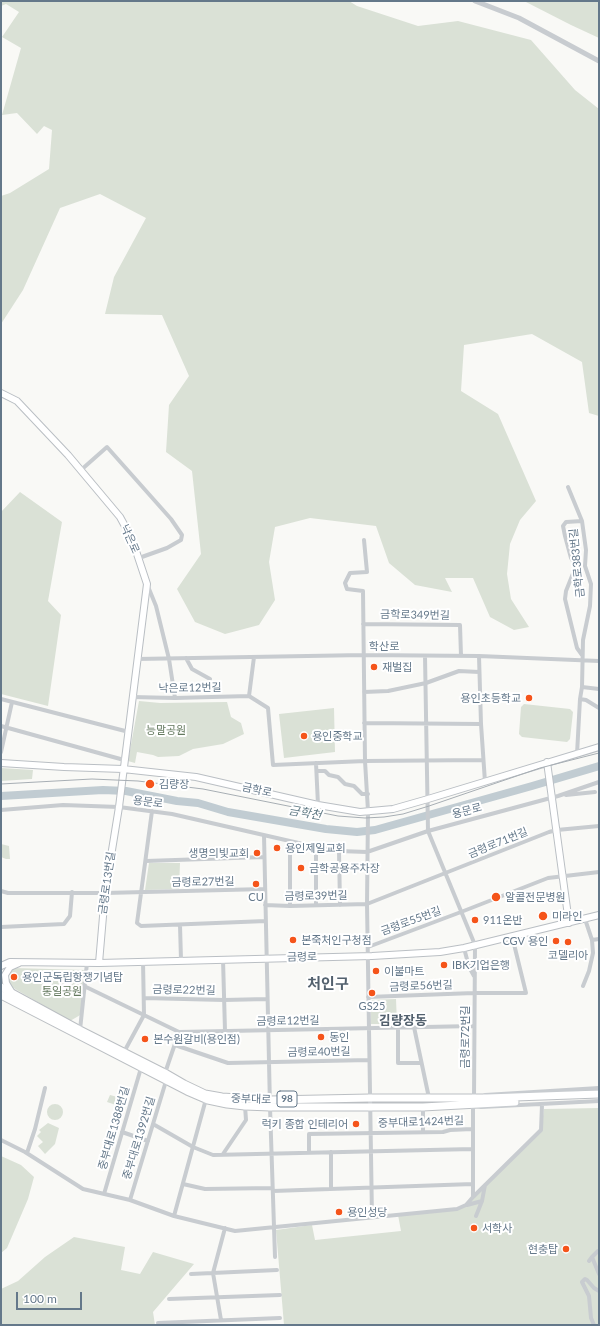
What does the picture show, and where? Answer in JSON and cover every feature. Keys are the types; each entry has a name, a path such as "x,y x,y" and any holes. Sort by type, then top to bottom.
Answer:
{"main road":[{"name":"낙은로","path":"1,393 17,401 80,470 120,517 132,539 147,584 123,769"},
{"name":"금학로","path":"1,763 123,769 196,778 368,813 428,799 484,779 548,763 599,747"},
{"path":"548,763 554,795 569,923"},
{"name":"금령로13번길","path":"98,963 105,893 119,806 123,769"},
{"name":"금령로","path":"1,966 10,962 98,963 368,956 440,952 464,948 599,916"},
{"path":"1,961 10,962"},
{"path":"12,993 6,984 5,975 10,967 21,962"},
{"name":"중부대로","path":"1,987 80,1030 205,1094 270,1103 423,1107 473,1102 599,1095"},
{"name":"중부대로","path":"1,995 166,1081 206,1099 227,1104 245,1106 270,1103 370,1098 429,1098 473,1102"}],"street":[{"path":"475,1 519,18 599,61"},
{"path":"80,470 107,446 172,519 182,534 181,540 167,548 138,558"},
{"name":"금학로383번길","path":"568,487 582,521 586,550 585,566 591,584 590,606 582,640 582,687 577,754"},
{"path":"576,566 571,558 563,526 566,522 582,521"},
{"path":"364,540 367,572 350,573 345,583 347,589 363,591 364,723 368,813"},
{"path":"576,566 585,566"},
{"path":"576,566 566,592 565,599 577,648 582,655"},
{"path":"147,584 156,606 169,659 175,698"},
{"name":"금학로349번길","path":"363,624 460,625 461,656"},
{"name":"학산로","path":"137,659 364,655 479,656 599,661"},
{"path":"425,656 428,831 475,945"},
{"path":"479,656 484,779"},
{"path":"254,657 249,696 268,708 273,765 365,761 483,760"},
{"path":"186,658 192,669 210,679"},
{"path":"364,692 388,691 426,683 459,671 480,672"},
{"path":"582,687 599,689"},
{"name":"낙은로12번길","path":"132,698 249,696"},
{"path":"1,699 128,732"},
{"path":"580,699 586,700 599,708"},
{"path":"1,752 12,702"},
{"path":"364,723 481,724"},
{"path":"1,726 124,760"},
{"path":"316,763 318,804"},
{"path":"317,771 325,771 329,775 338,777 345,784 354,786 362,794 368,794"},
{"name":"용문로","path":"1,810 63,805 119,806 172,814 316,847 339,851 367,852 428,831 599,782"},
{"path":"554,795 595,792"},
{"path":"152,811 137,923 141,926 266,921"},
{"name":"금령로55번길","path":"368,813 368,956"},
{"name":"금령로71번길","path":"367,904 557,830 599,826"},
{"path":"264,835 271,1153 275,1257"},
{"path":"290,841 290,906"},
{"path":"316,847 316,906"},
{"path":"339,851 340,905"},
{"name":"금령로27번길","path":"146,861 264,857"},
{"path":"461,912 548,878 599,872"},
{"name":"금령로27번길","path":"1,891 8,893 105,893 265,889"},
{"path":"1,926 64,924 70,916 72,892"},
{"name":"금령로39번길","path":"265,905 316,906 367,904"},
{"name":"금령로55번길","path":"368,947 461,912"},
{"path":"583,986 589,972 593,953 592,940 586,919"},
{"path":"180,925 181,960"},
{"name":"금령로56번길","path":"368,997 474,993 526,993 512,936"},
{"path":"592,940 599,939"},
{"name":"금령로72번길","path":"473,1197 472,1129 475,945"},
{"name":"금령로72번길","path":"464,948 469,967 474,977"},
{"path":"368,956 370,1098"},
{"path":"223,959 225,1031"},
{"name":"금령로22번길","path":"143,961 144,1015"},
{"path":"80,1030 87,963"},
{"name":"금령로12번길","path":"84,986 179,1032 474,1026"},
{"name":"금령로22번길","path":"144,998 224,1000 267,999"},
{"path":"124,1052 144,1015"},
{"path":"398,1027 398,1063 421,1063"},
{"path":"414,1027 429,1098"},
{"path":"165,1073 179,1032"},
{"name":"금령로40번길","path":"175,1046 228,1063 369,1060"},
{"name":"중부대로1388번길","path":"104,1194 141,1068"},
{"name":"중부대로1392번길","path":"130,1200 166,1081"},
{"path":"27,1153 36,1129 45,1088"},
{"path":"599,1088 488,1094 473,1102 481,1108 599,1101"},
{"name":"중부대로1424번길","path":"370,1098 372,1217"},
{"path":"174,1216 206,1099"},
{"path":"466,1205 541,1130 542,1105"},
{"name":"중부대로","path":"223,1154 246,1120 245,1106"},
{"path":"423,1107 423,1132"},
{"path":"153,1124 193,1147 214,1155 472,1149"},
{"name":"중부대로1424번길","path":"309,1152 309,1134 443,1132 450,1130 472,1129"},
{"path":"122,1132 148,1141"},
{"path":"1,1140 27,1153 83,1189 130,1200 174,1216 235,1230 457,1209 482,1201"},
{"path":"331,1152 331,1189"},
{"path":"183,1184 205,1190 331,1189 473,1184"},
{"path":"476,1216 482,1201 485,1185"},
{"path":"221,1320 213,1273 225,1228"},
{"path":"589,1261 598,1251"},
{"path":"592,1257 599,1274"},
{"path":"191,1274 277,1270"},
{"path":"594,1325 591,1318 589,1296 582,1282 585,1279 587,1280 599,1291"},
{"path":"170,1299 280,1295"},
{"path":"158,1323 280,1318"}],"green space":[{"path":"1,1 349,1 357,6 418,26 458,21 531,40 575,90 599,109 599,416 589,413 582,362 532,334 464,345 461,391 498,414 536,501 520,520 510,544 507,574 511,599 529,627 514,630 490,617 473,578 445,578 452,592 415,585 389,563 376,526 310,518 275,527 269,562 275,600 259,625 225,634 195,622 177,589 201,554 192,471 166,452 169,405 189,376 162,315 105,314 114,277 146,218 100,194 60,208 23,290 1,324 1,196 10,193 49,169 52,130 44,126 37,134 17,113 2,115 21,48 2,37 19,12 6,4 1,6"},
{"path":"524,1 599,1 599,38 571,25"},
{"path":"20,492 62,522 48,601 61,615 48,706 1,694 1,512"},
{"name":"능말공원","path":"139,701 160,703 227,702 231,717 241,723 244,734 223,744 193,749 179,756 158,757 137,752 135,763 128,761"},
{"path":"524,704 570,709 573,712 570,739 567,742 522,737 519,734 521,707"},
{"path":"334,708 335,752 284,758 279,714"},
{"path":"1,768 33,770 32,779 1,781"},
{"path":"1,844 9,846 10,859 1,857"},
{"path":"149,863 180,863 179,889 145,890"},
{"name":"통일공원","path":"13,968 86,970 82,1014 70,1021 10,986 7,980 9,973"},
{"path":"396,999 397,1024 371,1024 371,1000"},
{"path":"110,1095 125,1099 122,1107 107,1102"},
{"path":"55,1104 62,1109 63,1112 58,1119 55,1120 48,1115 47,1112 52,1105"},
{"path":"599,1108 599,1325 284,1325 276,1230 312,1225 315,1240 401,1231 398,1215 457,1209 466,1205 541,1130 544,1109"},
{"path":"48,1123 59,1128 55,1144 45,1154 38,1146 43,1142 37,1136 41,1132 39,1130"},
{"path":"1,1156 21,1165 34,1177 28,1199 7,1248 1,1253"},
{"path":"74,1237 125,1247 121,1270 140,1274 153,1252 194,1264 153,1312 155,1325 1,1325 1,1289 18,1281 45,1257"}],"waterway":[{"name":"금학천","path":"1,796 103,790 126,791 177,801 198,803 228,812 326,829 357,832 375,830 599,766"}],"tram line":[{"path":"1,784 92,779 138,781 203,789 338,816 365,818 403,814 540,768 599,753"}],"place":[{"name":"재벌집","path":"374,667"},
{"name":"용인초등학교","path":"529,698"},
{"name":"용인중학교","path":"304,736"},
{"name":"김량장","path":"150,784"},
{"name":"용인제일교회","path":"277,848"},
{"name":"생명의빛교회","path":"257,853"},
{"name":"금학공용주차장","path":"301,868"},
{"name":"CU","path":"256,884"},
{"name":"알콜전문병원","path":"496,897"},
{"name":"미라인","path":"543,916"},
{"name":"911온반","path":"475,920"},
{"name":"본죽처인구청점","path":"293,940"},
{"name":"CGV 용인","path":"556,941"},
{"name":"코델리아","path":"568,942"},
{"name":"IBK기업은행","path":"444,965"},
{"name":"이불마트","path":"376,971"},
{"name":"용인군독립항쟁기념탑","path":"14,977"},
{"name":"GS25","path":"372,993"},
{"name":"동인","path":"321,1037"},
{"name":"본수원갈비(용인점)","path":"145,1039"},
{"name":"럭키 종합 인테리어","path":"356,1124"},
{"name":"용인성당","path":"339,1212"},
{"name":"서학사","path":"474,1228"},
{"name":"현충탑","path":"566,1249"}],"district":[{"name":"처인구","path":"328,984"},
{"name":"김량장동","path":"403,1021"}]}
